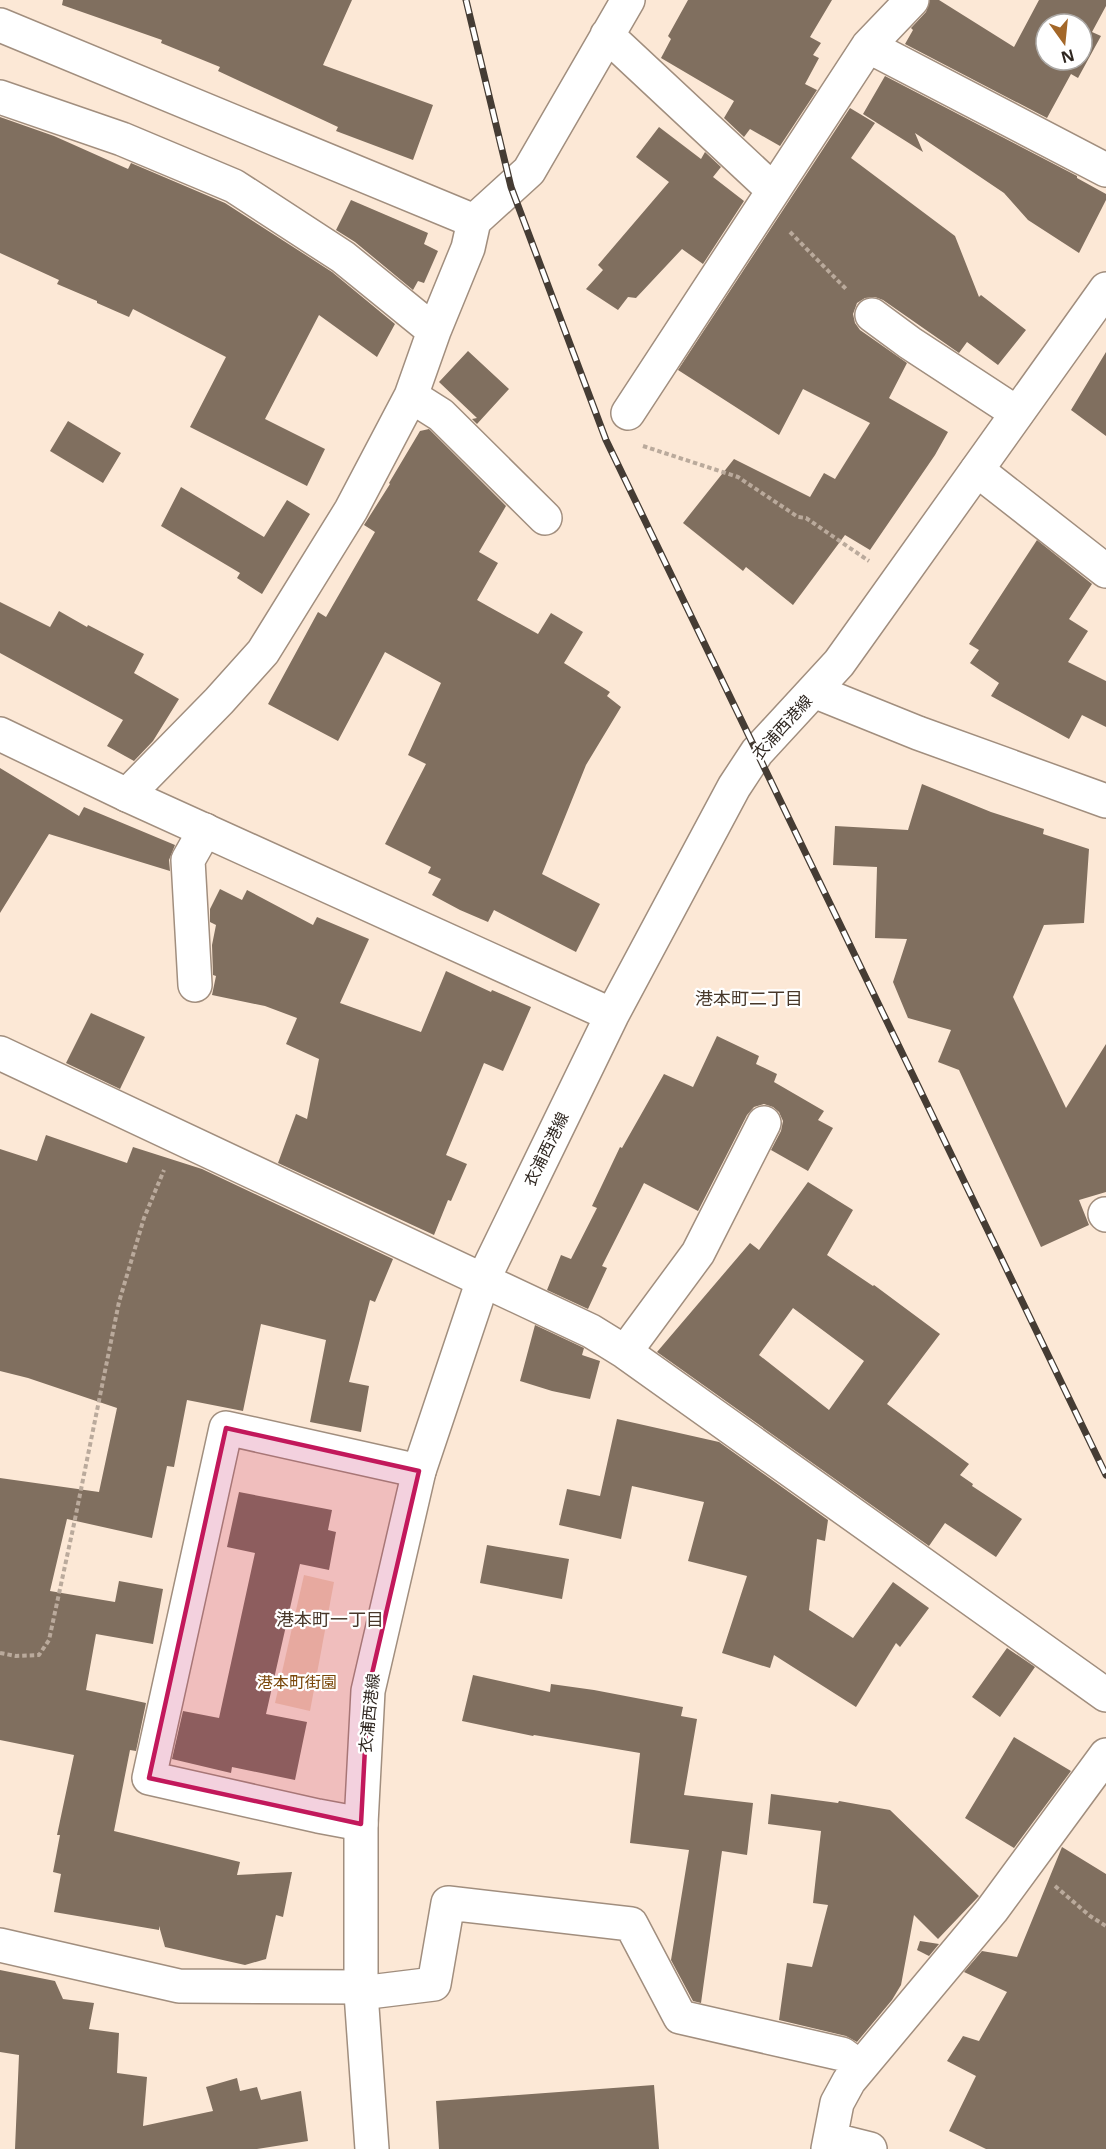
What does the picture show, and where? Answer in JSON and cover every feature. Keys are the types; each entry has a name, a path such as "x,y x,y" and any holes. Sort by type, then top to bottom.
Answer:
{"street":[{"path":"127,795 219,700 262,651 351,510 411,396 434,331 468,248 474,221 529,171 628,0"},
{"path":"628,413 868,46 912,0"},
{"path":"0,25 474,221"},
{"path":"607,35 768,198"},
{"path":"868,46 1106,170"},
{"path":"0,97 122,139 234,186 343,257 434,331"},
{"name":"衣浦西港線","path":"372,2149 361,1990 361,1824 368,1690 419,1471 483,1280 612,1015 734,787 757,752 839,663 1105,293"},
{"path":"872,315 910,343 1017,413"},
{"path":"411,396 441,415 545,518"},
{"path":"977,470 1106,571"},
{"path":"814,691 918,733 1106,801"},
{"path":"0,734 127,795 612,1015"},
{"path":"195,985 188,860 205,830"},
{"path":"0,1053 591,1331 625,1352 1106,1695"},
{"path":"625,1352 698,1253 764,1123"},
{"path":"361,1824 149,1778 226,1428 419,1471"},
{"path":"870,2149 829,2144 837,2103 860,2067 992,1910 1106,1755"},
{"path":"0,1945 179,1986 361,1990 434,1984 448,1903 631,1924 680,2017 842,2054 860,2067"}],"path":[{"path":"768,198 872,315"},
{"path":"628,413 643,446 738,477 798,517 806,518 873,563"},
{"path":"0,1653 16,1656 39,1655 49,1640 118,1302 144,1218 178,1137"},
{"path":"1028,1862 1090,1916 1106,1926"}],"highlighted area":[{"path":"226,1428 419,1471 368,1691 361,1824 149,1778"}],"green space":[{"name":"港本町街園","path":"304,1575 334,1582 310,1711 275,1703"}],"building":[{"path":"63,0 352,0 323,65 433,105 413,160 336,131 338,127 218,71 220,67 161,43 162,40 62,5"},
{"path":"688,0 832,0 810,37 821,43 813,55 819,58 805,84 817,90 780,146 750,129 744,137 724,118 734,101 661,58 671,39 668,36"},
{"path":"930,0 939,0 1014,47 1039,0 1106,0 1106,6 1094,28 1094,12 1034,12 1034,72 1081,72 1078,78 1071,74 1047,118 905,44 913,30 911,28 926,12"},
{"path":"1094,33 1101,36 1094,49"},
{"path":"885,76 1077,176 1106,194 1106,200 1079,253 1028,220 1004,193 915,133 923,152 863,114"},
{"path":"850,108 875,123 851,158 955,236 979,297 981,295 1026,330 998,365 967,342 959,353 883,300 875,297 865,298 857,303 853,314 860,330 907,363 889,398 948,432 935,455 870,550 845,535 793,605 746,567 743,571 683,523 734,459 810,497 824,473 835,479 870,423 803,389 779,435 678,370"},
{"path":"0,117 54,136 128,169 131,163 225,203 332,272 395,324 377,357 319,315 265,419 325,449 307,486 190,427 226,357 133,309 129,317 97,303 97,301 57,284 59,280 0,253"},
{"path":"659,127 701,159 705,152 721,167 713,177 744,201 703,264 682,249 636,298 628,297 618,310 586,289 603,270 598,265 669,182 636,157"},
{"path":"351,200 428,233 424,244 438,251 424,283 418,281 413,290 355,242 336,230"},
{"path":"468,351 509,389 477,424 472,419 477,418 439,382"},
{"path":"1106,352 1106,436 1071,410"},
{"path":"68,421 121,453 103,483 50,451"},
{"path":"429,429 506,506 479,552 498,563 477,600 538,634 551,613 583,632 564,663 610,692 607,696 621,707 586,765 542,874 600,904 576,952 494,910 488,922 432,895 441,879 428,873 431,867 385,844 426,764 408,755 441,683 385,652 338,741 268,704 318,612 326,617 375,532 364,525 420,431"},
{"path":"181,487 264,537 287,500 310,514 262,594 237,578 240,573 161,526"},
{"path":"1037,540 1092,584 1069,619 1088,631 1068,662 1106,681 1106,727 1082,715 1069,739 991,696 999,683 970,663 979,650 969,644"},
{"path":"0,602 50,627 59,611 144,654 134,673 179,699 153,741 134,761 107,746 123,720 0,653"},
{"path":"0,768 79,816 84,807 175,845 169,860 170,871 49,834 0,913"},
{"path":"922,784 991,812 1044,829 1043,834 1089,849 1084,923 1044,925 1013,997 1066,1108 1106,1044 1106,1192 1079,1200 1089,1225 1041,1247 959,1070 938,1062 951,1030 908,1018 893,982 907,939 875,938 877,867 833,865 835,826 908,830"},
{"path":"220,889 242,900 247,890 313,925 317,917 369,939 340,1003 421,1032 446,971 531,1007 503,1071 484,1063 446,1155 467,1164 451,1201 448,1200 434,1235 278,1163 296,1114 307,1119 319,1059 286,1044 297,1018 265,1006 212,995 216,976 213,975 212,945 216,925 210,922 210,909"},
{"path":"91,1013 145,1037 120,1089 66,1063"},
{"path":"717,1036 759,1056 756,1064 777,1074 774,1082 824,1111 818,1120 833,1128 808,1171 771,1150 781,1131 783,1121 779,1112 764,1104 754,1107 747,1115 698,1211 644,1183 602,1266 607,1268 588,1309 547,1290 561,1255 571,1259 597,1208 592,1206 620,1147 622,1148 664,1074 693,1087"},
{"path":"46,1135 127,1163 133,1147 202,1169 393,1259 375,1302 370,1300 349,1382 369,1386 361,1432 310,1422 326,1340 261,1324 243,1411 187,1400 174,1467 167,1466 152,1538 67,1519 50,1591 115,1602 119,1581 163,1589 153,1644 96,1634 86,1690 146,1703 136,1751 130,1750 114,1831 240,1862 237,1875 292,1872 283,1917 276,1915 266,1959 245,1965 165,1947 159,1926 159,1930 54,1912 61,1874 53,1872 60,1835 57,1835 74,1755 0,1740 0,1478 99,1492 117,1408 0,1371 0,1149 37,1161"},
{"path":"808,1182 853,1210 827,1255 874,1285 940,1334 887,1404 969,1464 960,1475 973,1484 972,1486 1022,1519 996,1557 945,1523 929,1546 657,1352 750,1243 759,1250","holes":["793,1308 864,1361 829,1410 759,1355"]},
{"path":"535,1325 584,1348 582,1355 600,1361 590,1399 520,1381"},
{"path":"617,1419 719,1442 828,1520 825,1541 817,1539 809,1610 853,1638 893,1582 929,1608 900,1647 896,1643 856,1707 774,1655 770,1668 722,1653 747,1576 688,1561 704,1502 632,1486 621,1539 559,1525 567,1489 600,1496"},
{"path":"239,1492 332,1510 328,1530 336,1532 329,1570 300,1564 266,1714 307,1722 295,1780 232,1767 231,1773 172,1759 183,1711 219,1718 255,1553 227,1547"},
{"path":"487,1545 569,1559 562,1599 480,1583"},
{"path":"1007,1648 1035,1667 1000,1717 972,1697"},
{"path":"473,1675 550,1692 551,1684 683,1707 681,1716 697,1719 684,1795 753,1803 747,1855 722,1851 701,2003 693,2001 671,1960 689,1850 630,1843 640,1753 533,1736 462,1721"},
{"path":"1014,1737 1071,1771 1014,1848 965,1818"},
{"path":"771,1794 838,1803 839,1801 890,1810 979,1896 938,1939 914,1915 901,1985 892,2000 857,2042 846,2036 779,2020 787,1963 812,1967 828,1905 813,1903 821,1831 768,1824"},
{"path":"1062,1847 1106,1874 1106,2149 986,2149 949,2131 976,2076 947,2061 963,2036 979,2041 1007,1992 964,1972 982,1951 1017,1957"},
{"path":"920,1941 939,1944 929,1956 917,1950"},
{"path":"0,1970 55,1981 63,1999 94,2003 89,2029 119,2033 117,2073 147,2077 143,2126 213,2111 206,2087 237,2078 240,2091 257,2087 261,2100 301,2091 308,2141 257,2149 15,2149 19,2055 0,2052"},
{"path":"654,2085 659,2149 439,2149 436,2101"}],"railway":[{"path":"466,0 511,187 606,440 1106,1475"}],"district":[{"name":"港本町二丁目","path":"749,999"},
{"name":"港本町一丁目","path":"330,1620"}]}
